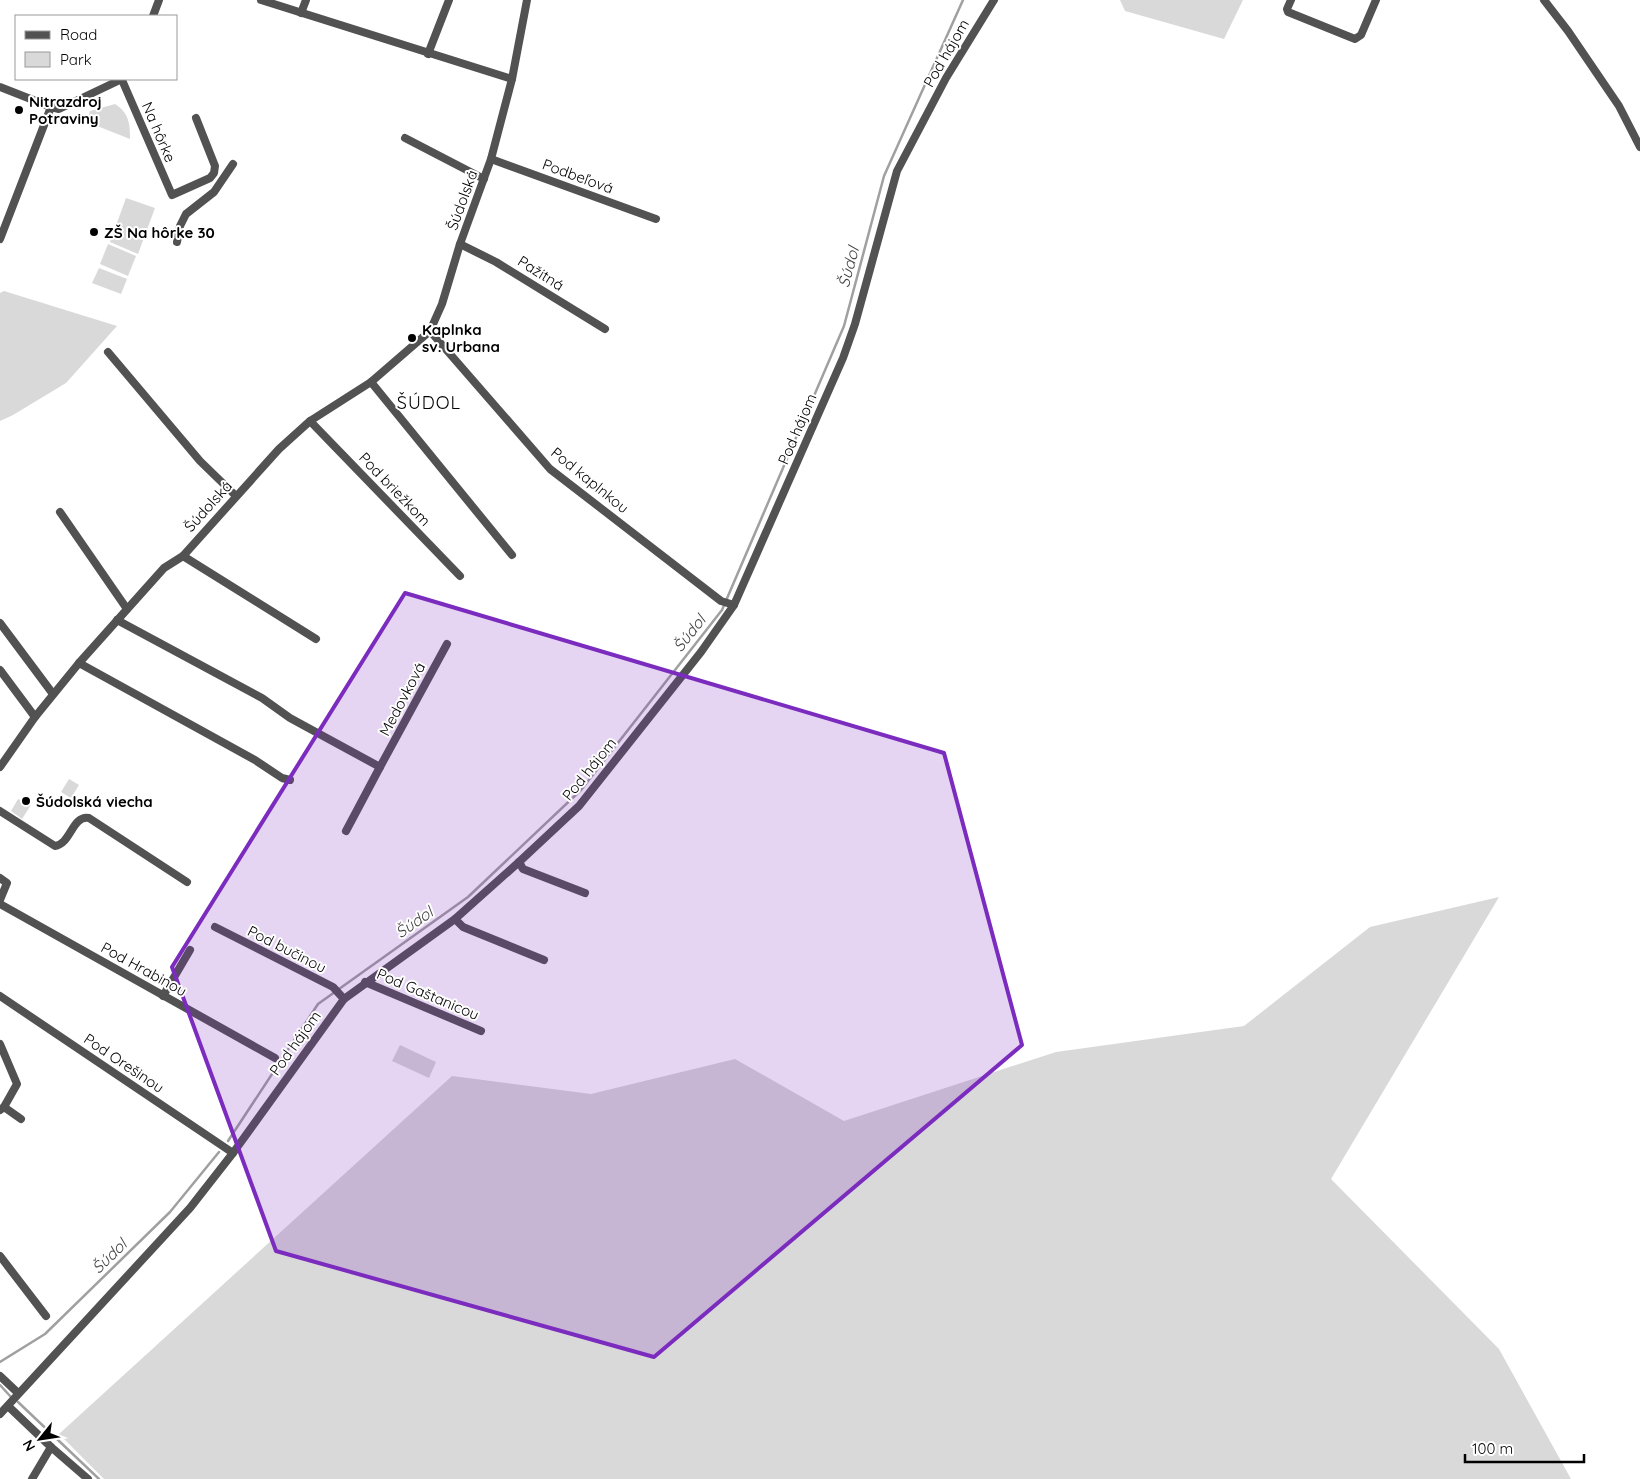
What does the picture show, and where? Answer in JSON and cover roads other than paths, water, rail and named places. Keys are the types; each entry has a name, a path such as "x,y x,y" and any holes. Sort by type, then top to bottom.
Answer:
{"street":[{"path":"153,15 159,0"},
{"path":"261,0 512,79"},
{"path":"301,13 306,0"},
{"path":"428,54 449,0"},
{"name":"Šúdolská","path":"0,767 34,717 79,663 164,568 183,556 279,449 310,421 371,382 430,331 442,304 460,244 491,159 512,79 527,0"},
{"name":"Pod hájom","path":"0,1414 190,1208 233,1153 339,993 365,982 455,919 579,806 701,652 732,604 843,358 855,324 896,171 946,78 994,0"},
{"path":"1291,0 1287,9 1288,12 1355,38 1362,36 1376,0"},
{"path":"1544,0 1568,30 1619,106 1640,147"},
{"name":"Na hôrke","path":"51,108 59,109 120,80"},
{"name":"Na hôrke","path":"122,80 172,195 210,178 214,173"},
{"path":"0,87 39,101 51,108 0,238"},
{"path":"196,118 215,166 214,173 223,179"},
{"path":"405,138 484,179"},
{"name":"Podbeľová","path":"491,159 656,218"},
{"path":"176,242 180,226 186,214 214,192 234,164"},
{"name":"Pažitná","path":"460,244 496,262 605,329"},
{"name":"Pod kaplnkou","path":"430,331 550,469 721,601 732,604"},
{"path":"108,352 200,461 236,496"},
{"path":"371,382 512,555"},
{"name":"Pod briežkom","path":"310,421 460,576"},
{"path":"60,512 128,609"},
{"path":"183,556 316,639"},
{"path":"117,620 262,698 290,718 380,767"},
{"path":"0,623 53,694"},
{"name":"Medovková","path":"346,831 447,644"},
{"path":"79,663 256,760 282,778 290,780"},
{"path":"0,670 34,717"},
{"path":"0,811 55,846 60,845 65,840 78,820 84,817 89,818 187,882"},
{"path":"519,862 523,869 585,893"},
{"path":"0,878 7,883 0,900"},
{"name":"Pod Hrabinou","path":"0,904 275,1058"},
{"path":"455,919 463,927 544,960"},
{"name":"Pod bučinou","path":"215,927 339,993"},
{"path":"163,996 190,950"},
{"name":"Pod Gaštanicou","path":"365,982 481,1031"},
{"name":"Pod Orešinou","path":"0,996 233,1153"},
{"path":"0,1044 17,1084 2,1109 21,1119"},
{"path":"0,1256 46,1316"},
{"path":"0,1376 18,1393"},
{"path":"8,1406 88,1479"},
{"path":"32,1479 51,1447"}],"waterway":[{"name":"Šúdol","path":"228,1141 318,1004 468,897 581,790 722,610 844,326 884,176 963,0"},
{"name":"Šúdol","path":"0,1362 45,1334 170,1212 219,1152"},
{"path":"0,1385 11,1397"},
{"path":"18,1402 99,1479"}],"place":[{"name":"Nitrazdroj Potraviny","path":"19,110"},
{"name":"ZŠ Na hôrke 30","path":"94,232"},
{"name":"Kaplnka sv. Urbana","path":"412,338"},
{"name":"Šúdolská viecha","path":"26,801"}],"district":[{"name":"ŠÚDOL","path":"429,402"}]}
